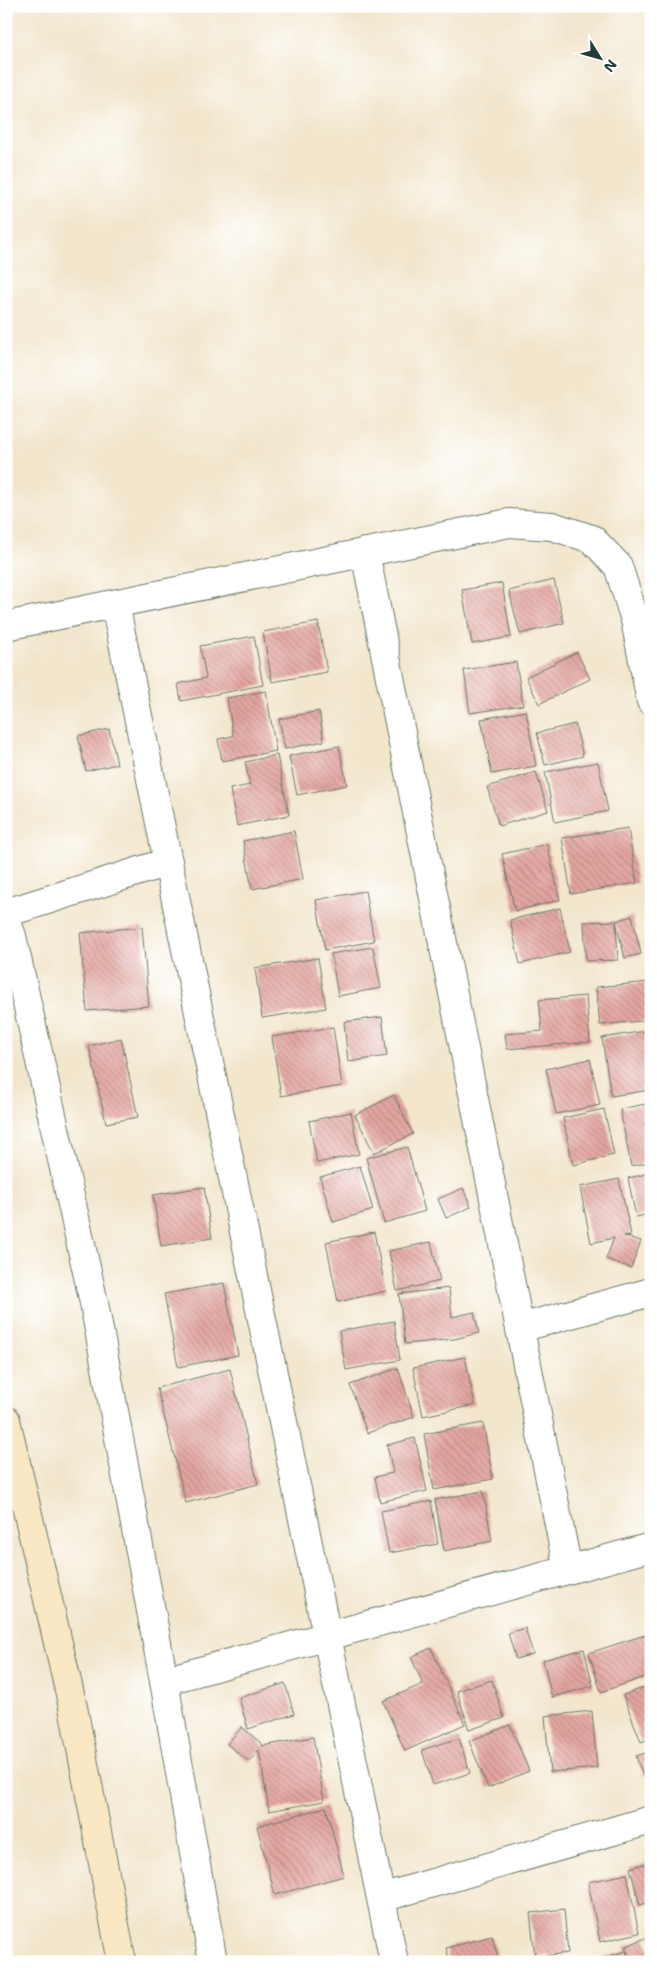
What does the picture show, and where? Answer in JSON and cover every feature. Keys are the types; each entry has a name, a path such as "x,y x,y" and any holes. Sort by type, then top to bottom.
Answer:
{"main road":[{"path":"6,1420 74,1707 122,1962"}],"street":[{"path":"6,626 509,522 552,526 592,539 618,566 635,620 651,701"},
{"path":"365,552 568,1570"},
{"path":"115,604 394,1962"},
{"path":"6,912 168,862"},
{"path":"6,920 12,936 94,1303 164,1681 213,1962"},
{"path":"520,1328 651,1292"},
{"path":"164,1681 651,1547"},
{"path":"381,1898 651,1820"}],"building":[{"path":"554,580 564,623 520,634 509,591"},
{"path":"502,583 511,637 472,644 462,590"},
{"path":"318,622 327,672 272,682 263,632"},
{"path":"254,636 263,685 181,701 178,684 206,678 200,646"},
{"path":"577,652 590,679 539,704 526,677"},
{"path":"516,662 523,705 470,713 464,670"},
{"path":"266,691 276,751 222,761 218,739 233,736 227,698"},
{"path":"319,711 324,741 285,749 279,719"},
{"path":"526,711 536,766 492,774 481,719"},
{"path":"575,724 583,756 545,765 537,733"},
{"path":"109,729 117,764 86,771 78,736"},
{"path":"339,746 347,785 297,795 289,756"},
{"path":"277,755 289,815 237,826 230,789 250,785 245,762"},
{"path":"598,762 608,811 555,822 545,772"},
{"path":"536,772 548,811 499,826 487,787"},
{"path":"628,828 637,883 571,894 562,838"},
{"path":"294,831 303,879 252,889 243,841"},
{"path":"547,844 560,900 515,911 502,854"},
{"path":"365,891 374,941 325,950 316,900"},
{"path":"560,908 570,952 520,964 510,920"},
{"path":"632,916 641,954 625,958 616,922 618,960 586,961 584,922 616,921"},
{"path":"142,927 149,1006 87,1011 80,933"},
{"path":"373,947 381,988 338,996 331,954"},
{"path":"318,958 326,1008 262,1018 255,968"},
{"path":"650,982 651,1020 600,1025 596,987"},
{"path":"586,996 590,1042 507,1049 505,1034 542,1031 539,1000"},
{"path":"382,1017 387,1056 348,1062 344,1022"},
{"path":"333,1027 342,1086 281,1096 272,1037"},
{"path":"651,1030 651,1090 611,1096 602,1038"},
{"path":"121,1038 138,1117 106,1123 89,1046"},
{"path":"590,1059 600,1105 556,1114 546,1069"},
{"path":"394,1095 413,1134 374,1153 355,1115"},
{"path":"651,1103 651,1162 631,1166 620,1109"},
{"path":"604,1109 614,1155 573,1165 563,1118"},
{"path":"351,1112 359,1154 317,1163 309,1121"},
{"path":"407,1147 425,1211 384,1223 366,1158"},
{"path":"360,1166 373,1210 333,1222 320,1177"},
{"path":"651,1173 651,1214 636,1217 628,1178"},
{"path":"619,1179 631,1235 624,1236 641,1241 631,1268 606,1259 614,1238 591,1243 580,1187"},
{"path":"204,1187 212,1238 161,1246 153,1195"},
{"path":"463,1188 471,1207 446,1218 438,1199"},
{"path":"374,1232 386,1291 338,1302 326,1242"},
{"path":"431,1242 440,1281 397,1291 389,1251"},
{"path":"224,1283 238,1355 178,1367 164,1294"},
{"path":"449,1288 452,1317 474,1312 479,1333 454,1339 405,1344 399,1294"},
{"path":"394,1321 400,1360 346,1370 339,1331"},
{"path":"465,1357 475,1405 423,1416 413,1368"},
{"path":"398,1368 414,1417 367,1433 350,1385"},
{"path":"230,1369 258,1484 186,1503 157,1388"},
{"path":"483,1423 493,1479 434,1490 424,1434"},
{"path":"415,1438 427,1491 380,1502 375,1477 393,1473 387,1445"},
{"path":"483,1491 492,1541 444,1551 435,1500"},
{"path":"431,1501 438,1544 389,1553 381,1511"},
{"path":"525,1628 533,1654 516,1659 508,1633"},
{"path":"651,1633 651,1675 601,1692 589,1653"},
{"path":"431,1648 465,1724 405,1751 383,1701 423,1684 411,1657"},
{"path":"584,1649 593,1686 552,1697 543,1660"},
{"path":"492,1680 504,1718 469,1730 457,1691"},
{"path":"285,1683 294,1714 248,1729 239,1698"},
{"path":"651,1685 651,1738 641,1742 623,1695"},
{"path":"592,1711 597,1768 550,1772 545,1716"},
{"path":"510,1725 529,1771 488,1788 469,1741"},
{"path":"242,1727 262,1746 313,1737 324,1801 269,1811 259,1750 249,1762 227,1744"},
{"path":"459,1738 470,1773 433,1785 422,1750"},
{"path":"651,1751 651,1774 643,1776 636,1756"},
{"path":"326,1807 344,1876 275,1895 257,1826"},
{"path":"651,1862 651,1902 640,1905 630,1868"},
{"path":"627,1874 639,1933 600,1942 588,1882"},
{"path":"564,1909 568,1953 535,1957 530,1913"},
{"path":"492,1936 499,1962 450,1962 446,1948"},
{"path":"645,1938 651,1951 651,1962 632,1962 625,1947"},
{"path":"626,1951 629,1962 593,1962 593,1961"}]}
